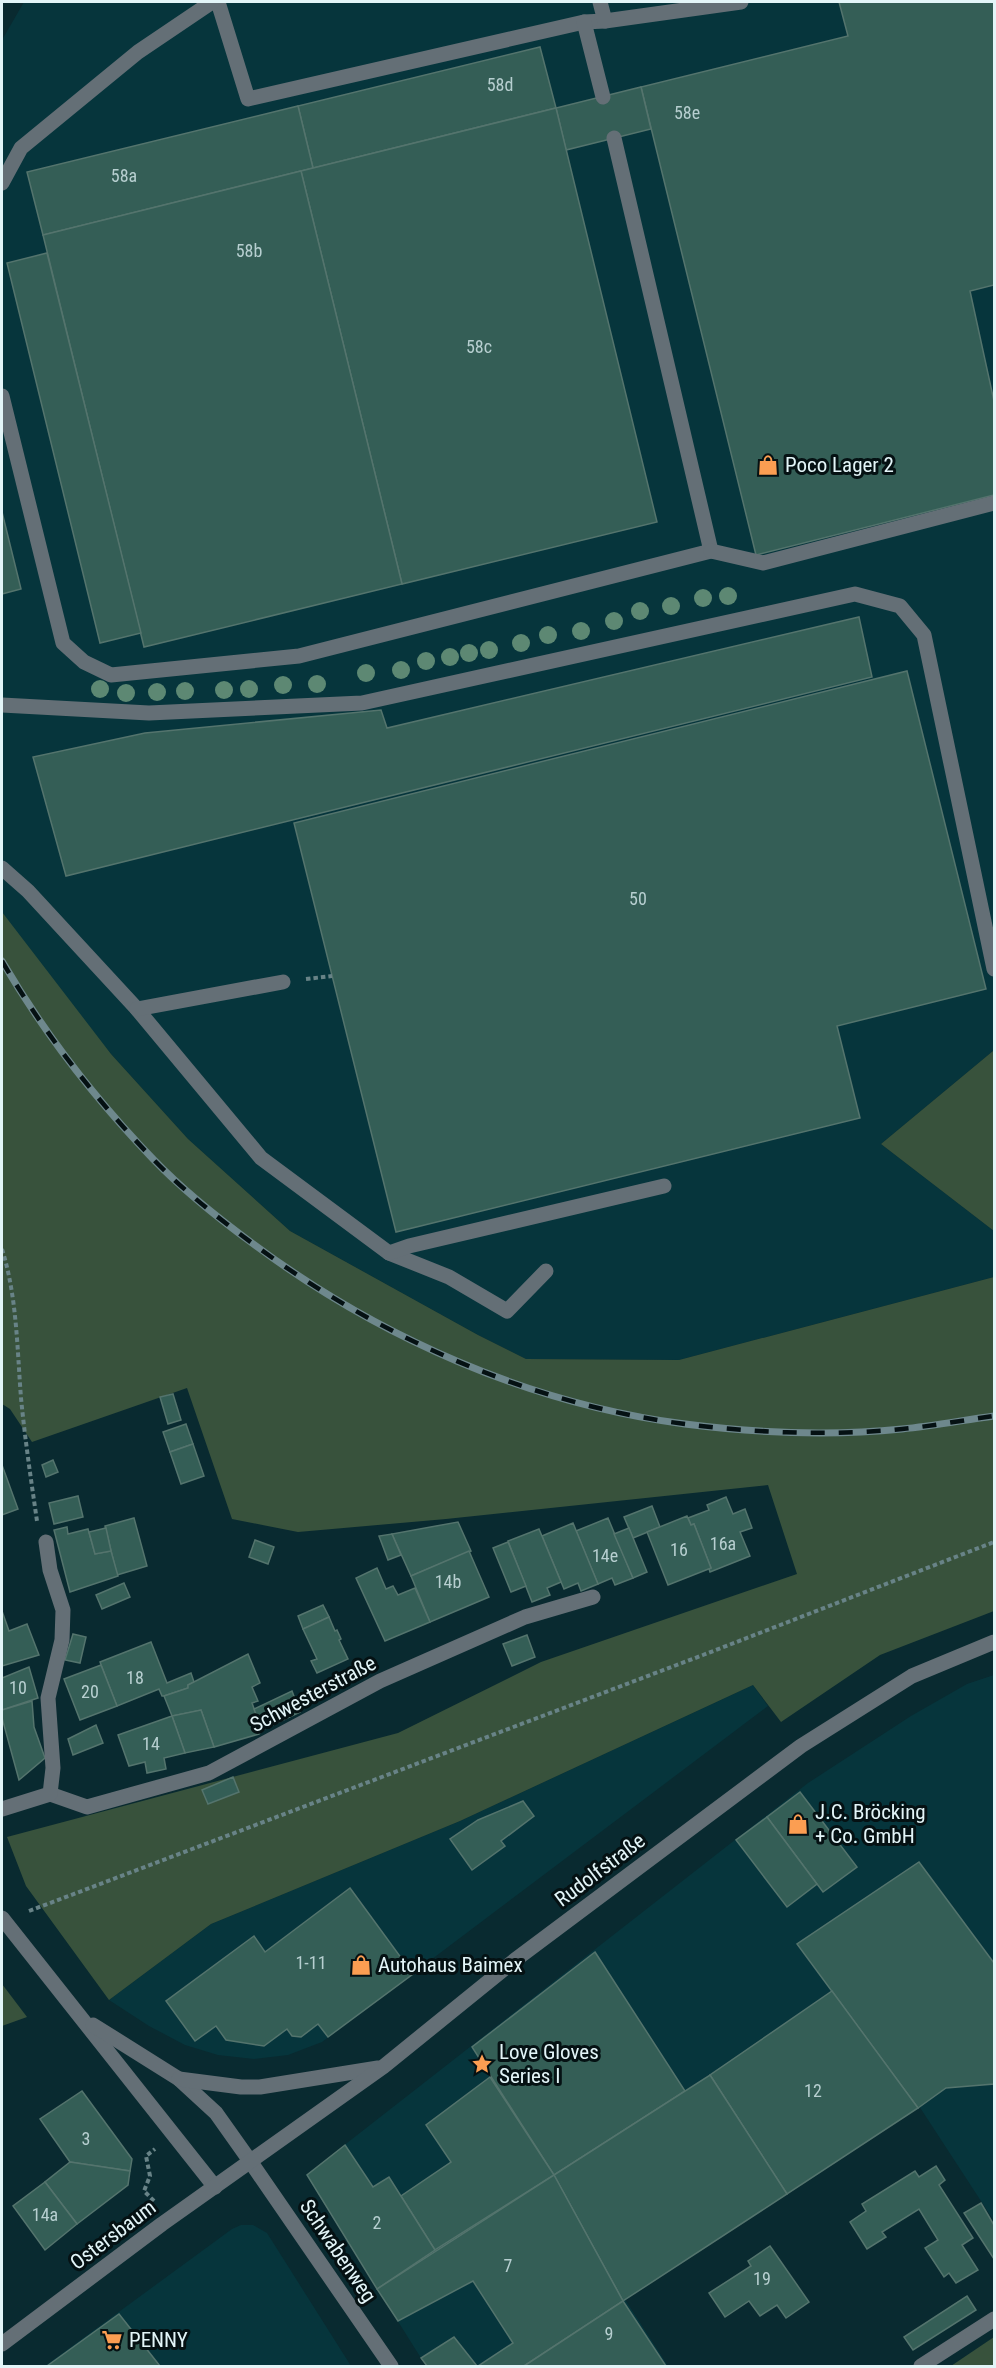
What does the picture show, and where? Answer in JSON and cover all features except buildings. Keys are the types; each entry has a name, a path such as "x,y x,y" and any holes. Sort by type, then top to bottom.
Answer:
{"street":[{"path":"2,183 21,148 138,52 212,2"},
{"path":"218,2 248,99 584,22 741,2"},
{"path":"600,2 605,21"},
{"path":"584,22 603,96"},
{"path":"614,138 711,551"},
{"path":"2,396 63,643 84,662 111,675 299,657 711,551 763,563 994,503"},
{"path":"2,705 149,713 362,703 855,594 900,606 924,635 994,969"},
{"path":"2,868 28,891 137,1009 261,1158 389,1253 449,1277 507,1311 546,1271"},
{"path":"137,1009 283,982"},
{"path":"389,1253 409,1246 664,1186"},
{"path":"2,1809 50,1794 53,1768 48,1698 62,1640 63,1610 50,1570 46,1542"},
{"name":"Schwesterstraße","path":"50,1794 87,1807 209,1773 380,1681 525,1617 593,1597"},
{"name":"Rudolfstraße","path":"250,2161 383,2067 515,1960 801,1746 912,1676 994,1642"},
{"path":"2,1918 20,1944 82,2018 215,2187"},
{"path":"82,2018 179,2079 216,2113 250,2161"},
{"path":"179,2079 241,2087 260,2087 383,2067"},
{"name":"Ostersbaum","path":"2,2344 250,2161"},
{"name":"Schwabenweg","path":"250,2161 391,2367"},
{"path":"921,2367 994,2319"}],"path":[{"path":"2,1249 15,1307 25,1447 39,1540 46,1542"},
{"path":"41,1907 692,1660 994,1542"}],"shaded area":[{"path":"24,2 994,2 994,1046 993,1051 881,1144 994,1231 994,1277 679,1360 526,1359 290,1231 188,1139 111,1054 2,918 2,40"},
{"path":"994,1675 994,2221 919,2106 624,2298 668,2366 426,2366 306,2175 808,1783 911,1716 967,1684"},
{"path":"753,1685 768,1706 322,2042 288,2055 254,2059 218,2055 185,2045 149,2026 109,2000 211,1924 460,1821"},
{"path":"241,2225 253,2225 267,2233 351,2366 45,2366 232,2229"}],"green space":[{"path":"2,912 111,1054 188,1139 290,1231 526,1359 679,1360 994,1277 994,1611 880,1655 781,1722 753,1685 460,1821 211,1924 109,2000 26,1886 7,1837 398,1733 541,1662 797,1574 768,1485 298,1532 232,1519 187,1388 32,1442 10,1409 2,1404"},
{"path":"994,1046 994,1231 881,1144 993,1051"},
{"path":"2,1984 27,2017 2,2026"},
{"path":"994,2337 994,2366 951,2366"}],"railway":[{"path":"2,961 35,1014 91,1090 154,1160 189,1193 239,1234 300,1277 403,1336 457,1361 513,1383 569,1400 627,1414 712,1427 794,1433 875,1431 914,1428 994,1416"}],"place":[{"name":"Poco Lager 2","path":"768,465"},
{"name":"J.C. Bröcking + Co. GmbH","path":"798,1824"},
{"name":"Autohaus Baimex","path":"361,1965"},
{"name":"Love Gloves Series I","path":"482,2064"},
{"name":"PENNY","path":"112,2340"}]}
